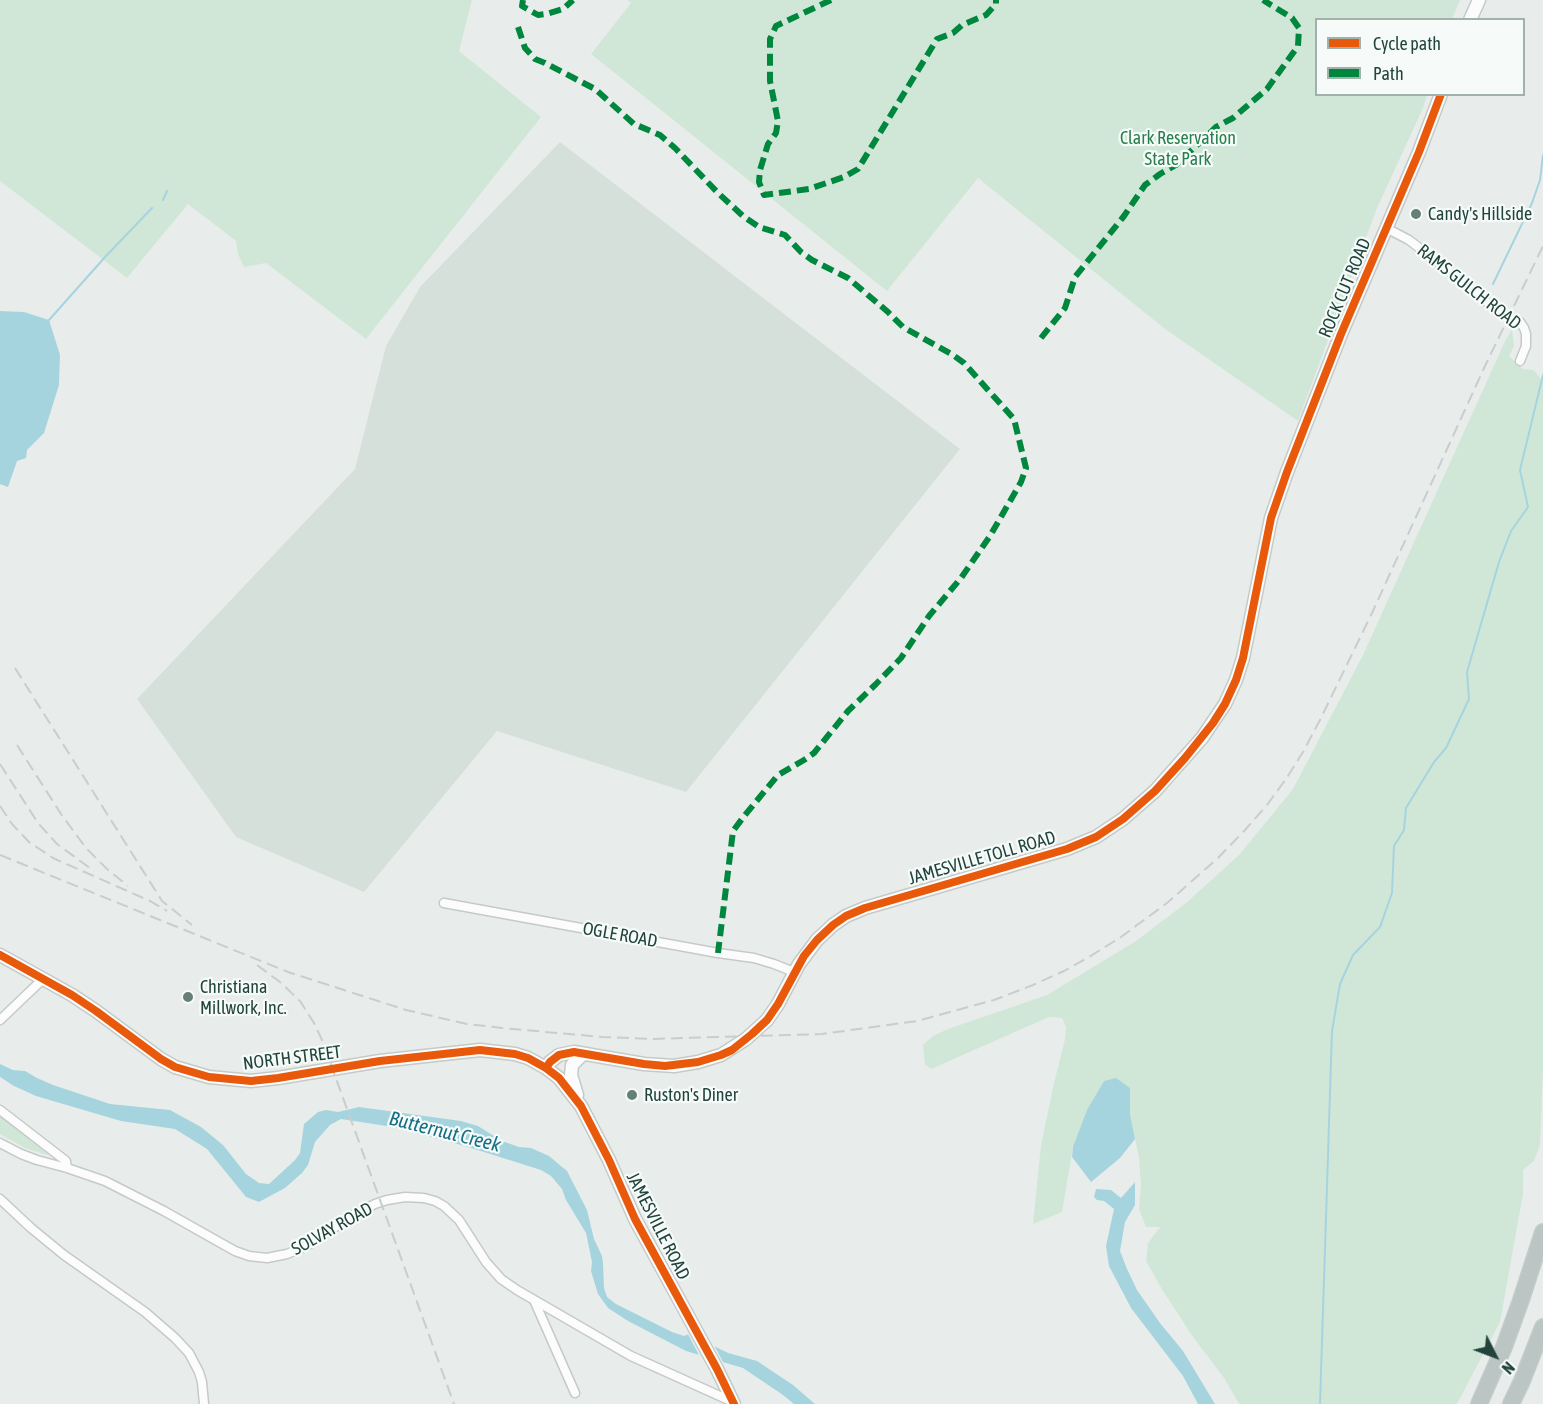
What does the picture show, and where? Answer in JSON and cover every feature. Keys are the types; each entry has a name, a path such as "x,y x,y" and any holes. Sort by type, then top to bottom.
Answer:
{"highway":[{"path":"1479,1404 1521,1299 1543,1232"},
{"path":"1511,1404 1543,1327"},
{"path":"1472,1404 1493,1372"}],"street":[{"path":"1471,18 1479,0"},
{"name":"ROCK CUT ROAD","path":"1280,494 1341,334 1419,152 1440,96"},
{"name":"RAMS GULCH ROAD","path":"1386,228 1409,240 1494,308 1520,322 1527,334 1526,346 1520,361"},
{"name":"JAMESVILLE TOLL ROAD","path":"546,1068 559,1055 574,1052 664,1066 681,1065 716,1057 732,1050 767,1020 804,956 817,940 846,916 865,908 1067,849 1096,837 1123,819 1155,791 1202,738 1225,704 1236,680 1242,658 1271,518 1280,494"},
{"name":"OGLE ROAD","path":"444,903 754,958 794,972"},
{"name":"NORTH STREET","path":"0,955 96,1011 160,1059 175,1067 209,1077 251,1081 380,1061 480,1050 515,1054 546,1068"},
{"path":"0,1020 43,979"},
{"path":"581,1106 573,1088 571,1075 572,1065 583,1054"},
{"name":"JAMESVILLE ROAD","path":"546,1068 559,1078 581,1106 609,1160 635,1219 717,1369 733,1403"},
{"name":"SOLVAY ROAD","path":"0,1110 66,1161 67,1168"},
{"name":"SOLVAY ROAD","path":"0,1143 29,1157 105,1181 235,1251 249,1256 267,1258 287,1254 308,1245 355,1214 387,1200 405,1197 435,1201 459,1220 486,1262 501,1279 517,1290 631,1356 733,1403"},
{"path":"0,1199 64,1255 145,1312 176,1339 189,1353 199,1372 204,1404"},
{"path":"534,1300 575,1393"}],"shaded area":[{"path":"560,142 960,449 686,792 497,731 364,892 236,837 137,699 355,469 386,346 420,287"}],"green space":[{"path":"0,0 472,0 459,51 541,117 366,339 266,263 244,267 238,254 236,241 188,204 127,278 0,181"},
{"name":"Clark Reservation State Park","path":"627,0 1460,0 1452,18 1315,18 1315,96 1427,96 1377,208 1298,421 1165,329 978,178 887,291 591,54 631,3"},
{"path":"1512,330 1514,346 1509,356 1523,369 1534,370 1543,382 1543,1067 1540,1145 1534,1161 1523,1170 1523,1194 1500,1322 1457,1404 1239,1404 1224,1378 1193,1337 1163,1291 1146,1261 1148,1243 1160,1227 1146,1227 1139,1209 1141,1185 1139,1158 1130,1114 1130,1088 1073,1147 1062,1212 1033,1224 1041,1145 1065,1039 1066,1027 1062,1018 1049,1017 931,1069 925,1064 923,1045 933,1036 948,1029 1047,995 1136,941 1186,903 1239,855 1293,789 1363,655"},
{"path":"0,1114 50,1156 25,1148 0,1134"}],"water":[{"path":"0,311 24,312 49,320 60,355 59,385 44,433 27,450 26,458 17,461 8,487 0,484"},
{"name":"Butternut Creek","path":"0,1064 13,1070 25,1071 53,1085 110,1104 170,1110 201,1127 223,1145 246,1174 259,1183 269,1184 295,1160 300,1153 304,1124 318,1112 326,1110 338,1112 359,1107 461,1121 478,1126 502,1141 519,1147 531,1148 549,1156 567,1171 587,1210 594,1239 602,1256 604,1288 607,1297 616,1304 672,1332 684,1336 689,1334 728,1353 757,1361 793,1385 815,1404 794,1404 743,1368 686,1351 608,1308 598,1294 591,1271 592,1262 586,1233 562,1189 551,1176 541,1170 465,1146 393,1127 341,1119 330,1125 315,1142 308,1165 302,1173 285,1188 259,1202 246,1197 207,1149 175,1129 121,1121 36,1096 0,1077"},
{"path":"1116,1078 1130,1088 1130,1114 1135,1139 1120,1158 1091,1182 1072,1157 1073,1147 1087,1110 1104,1081"},
{"path":"1135,1182 1135,1205 1125,1222 1120,1251 1137,1290 1183,1351 1215,1404 1198,1404 1183,1376 1131,1308 1109,1266 1106,1246 1114,1209 1094,1197 1096,1189 1111,1190 1121,1198"}],"pier":[{"path":"687,1332 712,1341 725,1366 701,1359"}],"waterway":[{"path":"1493,284 1532,203 1540,180 1543,155"},
{"path":"163,200 167,191"},
{"path":"49,320 152,208"},
{"path":"1320,1404 1332,1031 1340,984 1353,955 1380,927 1392,893 1394,846 1404,830 1406,808 1434,762 1446,748 1469,699 1467,672 1499,562 1511,531 1528,507 1520,470 1543,375"}],"railway":[{"path":"0,855 288,972 406,1010 467,1024 602,1037 650,1039 822,1034 917,1021 994,1000 1033,985 1089,957 1167,903 1218,858 1245,830 1286,779 1321,718 1372,613 1485,366 1543,246"},
{"path":"15,668 162,901 192,925"},
{"path":"17,745 61,814 86,848 128,886"},
{"path":"0,764 38,823 57,844 94,871"},
{"path":"0,806 12,824 29,842 53,858 150,901 167,911"},
{"path":"257,965 300,1001 322,1040 454,1404"}],"marked path":[{"path":"523,0 522,6 538,15 563,9 573,0"},
{"path":"831,0 776,26 770,39 770,81 778,121 776,133 768,144 760,170 759,182 764,195 809,189 844,177 858,169 937,39 986,15 996,4 996,0"},
{"path":"1041,338 1065,308 1075,277 1124,216 1145,185 1176,165 1216,127 1233,118 1267,89 1298,46 1299,28 1292,18 1263,0"},
{"path":"518,27 525,48 535,59 595,89 634,124 660,135 743,216 759,227 785,235 812,260 848,278 903,327 964,363 1014,419 1026,468 1021,482 990,536 961,578 929,616 901,658 848,711 814,753 778,775 733,831 718,953"}],"cycle path":[{"path":"546,1068 559,1055 574,1052 665,1066 698,1062 732,1050 767,1020 804,956 817,940 846,916 865,908 1067,849 1096,837 1123,819 1155,791 1213,723 1236,680 1243,658 1271,518 1287,472 1341,334 1419,152 1440,96"},
{"path":"0,955 72,995 161,1059 175,1067 209,1077 251,1081 380,1061 480,1050 515,1054 546,1068 559,1078 581,1106 609,1160 635,1219 734,1404"}],"place":[{"name":"Candy's Hillside","path":"1416,214"},
{"name":"Christiana Millwork, Inc.","path":"188,997"},
{"name":"Ruston's Diner","path":"632,1095"}]}
